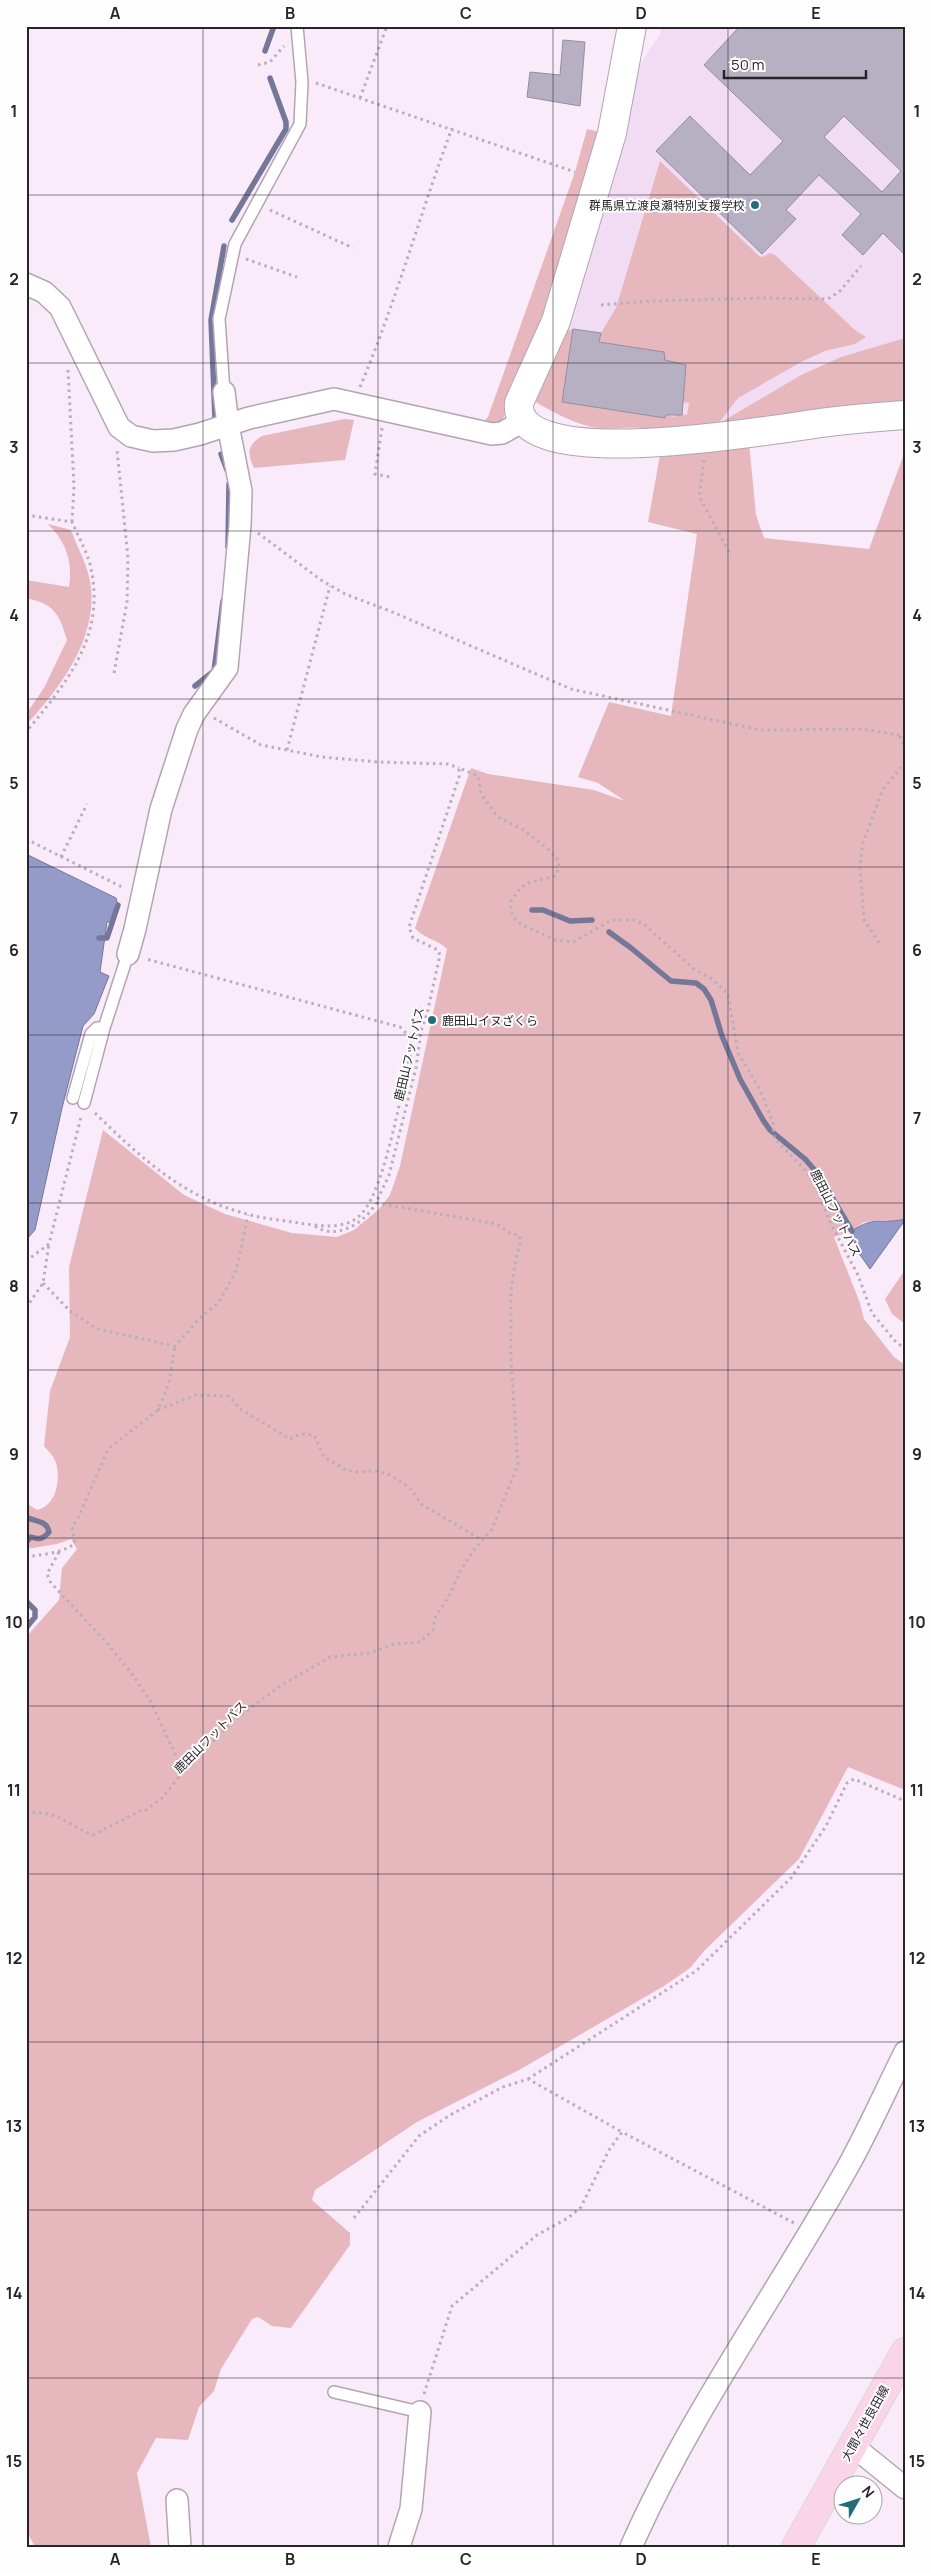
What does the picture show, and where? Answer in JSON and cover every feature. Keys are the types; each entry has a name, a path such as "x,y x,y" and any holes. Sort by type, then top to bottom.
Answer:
{"main road":[{"name":"大間々世良田線","path":"796,2547 905,2352"}],"street":[{"path":"632,26 607,150 556,321 519,404 519,415 523,421 532,429 545,435 578,441 625,444 702,440 824,422 905,414"},
{"path":"26,284 44,292 68,318 102,397 118,427 131,436 153,440 188,437 249,418 334,399 492,434 502,433 523,421"},
{"path":"128,954 161,809 187,729 227,668 240,525 240,477 228,425 224,392"},
{"path":"631,2547 654,2494 751,2325 810,2232 851,2160 905,2052"},
{"path":"399,2547 411,2509 420,2412"},
{"path":"853,2446 905,2488"},
{"path":"177,2500 180,2547"}],"lane":[{"path":"224,392 220,319 235,244 298,130 301,116 302,82 297,26"},
{"path":"84,1103 104,1028 128,954"},
{"path":"73,1098 91,1034 97,1028 104,1028"},
{"path":"334,2392 420,2412"}],"path":[{"path":"360,98 387,26"},
{"path":"258,66 270,62 285,45 298,39"},
{"path":"302,82 322,83 360,98 452,128 575,172"},
{"path":"352,403 388,320 424,202 452,128"},
{"path":"256,203 353,248"},
{"path":"232,256 297,277"},
{"path":"601,305 650,301 764,298 828,299 839,292 861,266"},
{"path":"26,732 53,700 78,662 94,617 95,592 90,563 72,522 74,486 67,366"},
{"path":"385,410 375,474 390,477"},
{"path":"114,673 127,602 128,558 118,461 118,427"},
{"path":"702,440 704,467 699,496 729,552"},
{"path":"26,515 72,522"},
{"path":"240,525 254,530 330,586 345,594 390,611 571,689 760,730 863,729 905,736"},
{"path":"288,750 330,586"},
{"path":"202,705 214,718 261,745 322,756 378,762 448,764 459,768"},
{"path":"900,736 905,748"},
{"path":"879,943 864,920 860,865 862,842 882,791 905,762"},
{"name":"鹿田山フットパス","path":"26,1814 39,1812 64,1818 72,1826 93,1835 140,1811 145,1812 162,1798 236,1719 255,1704 330,1657 370,1653 394,1644 420,1642 433,1630 435,1618 450,1594 461,1570 492,1529 503,1508 518,1465 511,1361 511,1291 516,1258 521,1241 519,1235 512,1234 497,1224 376,1203 389,1175 416,1068 421,1031 427,1014 440,955 438,950 413,938 408,927 459,778 459,768 478,776 482,794 498,817 522,830 547,848 559,861 559,868 555,876 528,883 520,888 511,901 511,912 517,922 555,940 573,942 612,920 626,918 645,925 679,958 712,979 728,994 738,1053 759,1088 774,1128 774,1135 814,1182 834,1230 858,1275 872,1313 894,1340 905,1349"},
{"path":"61,857 87,804"},
{"path":"26,839 141,897"},
{"path":"26,1308 43,1283 49,1244 84,1103 170,1180 213,1203 248,1215 328,1227 345,1224 363,1213 378,1184 411,1053 412,1045 407,1034 400,1027 128,954"},
{"path":"313,1225 321,1231 337,1233 362,1220 376,1203"},
{"path":"158,1410 169,1383 175,1346 199,1319 219,1302 236,1271 248,1215"},
{"path":"26,1261 49,1244"},
{"path":"43,1283 70,1311 97,1329 175,1346"},
{"path":"26,1557 68,1549 75,1543 72,1527 78,1518 108,1449 158,1410 196,1395 229,1396 240,1409 290,1439 301,1434 314,1435 324,1457 346,1470 358,1472 375,1471 391,1475 411,1489 421,1504 482,1540"},
{"path":"59,1551 47,1574 50,1583 108,1643 132,1674 151,1702 184,1773"},
{"path":"354,2218 418,2136 450,2115 503,2087 528,2079 696,1971 791,1878 826,1826 847,1783 854,1779 905,1801"},
{"path":"528,2079 622,2132 810,2232"},
{"path":"420,2412 452,2306 537,2235 568,2218 581,2207 609,2150 622,2132"}],"shaded area":[{"name":"群馬県立渡良瀬特別支援学校","path":"662,26 905,26 905,338 841,357 801,375 717,425 590,427 562,416 534,401 635,72 660,34"},
{"path":"587,129 604,133 548,317 501,423 496,426 360,396 361,393 483,422 488,417 575,172"},
{"path":"660,161 759,256 763,257 770,253 775,255 855,330 866,337 855,344 825,351 801,362 738,398 718,424 614,429 581,424 567,419 534,401 564,332 573,329 562,402 664,418 666,415 675,417 676,414 687,415 689,403 683,402 686,365 665,360 664,352 599,342 601,333 616,308"},
{"path":"905,338 905,401 719,424 801,375 841,357"},
{"path":"344,419 354,420 345,460 254,468 250,458 251,446 262,436"},
{"path":"749,442 756,515 764,538 869,549 905,451 905,1219 893,1222 885,1220 864,1222 852,1231 834,1237 860,1303 864,1319 894,1357 905,1365 905,1790 848,1767 799,1859 705,1950 690,1968 664,1986 521,2069 417,2122 315,2190 312,2200 350,2233 350,2245 291,2328 272,2326 258,2317 252,2319 221,2369 214,2391 199,2407 188,2440 156,2438 137,2473 151,2547 35,2547 26,2530 26,1637 59,1600 62,1568 77,1549 71,1539 57,1544 26,1549 26,1503 37,1510 43,1508 53,1498 56,1491 58,1477 56,1463 44,1446 50,1391 70,1337 69,1267 103,1130 184,1195 225,1214 292,1233 337,1237 354,1230 379,1209 390,1195 400,1166 447,949 422,935 415,928 471,768 488,774 594,790 625,801 598,783 578,777 609,702 671,716 697,534 648,522 660,455"},
{"path":"48,524 71,530 88,573 91,588 91,608 88,627 82,645 73,662 63,679 26,725 26,714 44,688 67,640 58,616 54,611 43,603 26,598 26,580 69,587 70,569 67,552"},
{"path":"905,1270 905,1324 892,1314 885,1299"}],"water":[{"path":"26,854 116,898 118,905 111,922 107,922 100,972 109,976 94,1014 83,1026 62,1108 35,1230 26,1240"},
{"path":"905,1219 870,1269 856,1249 852,1231 867,1223"}],"building":[{"path":"740,26 905,26 905,255 883,233 863,255 842,235 861,214 819,175 786,210 796,219 762,254 656,151 690,116 750,175 783,141 704,65","holes":["844,116 901,171 882,192 824,137"]},
{"path":"563,40 585,42 580,106 527,97 530,72 560,75"},
{"path":"573,329 601,333 599,342 664,352 665,360 686,365 682,415 666,415 665,418 562,402"}],"waterway":[{"path":"265,51 274,26"},
{"path":"232,220 286,129 286,122 270,78"},
{"path":"215,419 211,320 224,246"},
{"path":"221,454 227,470"},
{"path":"228,547 229,484"},
{"path":"195,686 214,671 223,601"},
{"path":"99,938 107,938 118,905"},
{"path":"532,910 543,910 570,921 592,920"},
{"path":"609,932 671,981 696,983 704,989 711,1000 722,1036 740,1079 763,1120 770,1130 805,1159 818,1174 852,1231"},
{"path":"26,1517 43,1523 49,1532 41,1538 31,1537 26,1542"},
{"path":"26,1601 35,1610 35,1617 26,1628"}],"place":[{"name":"群馬県立渡良瀬特別支援学校","path":"755,205"},
{"name":"鹿田山イヌざくら","path":"432,1020"}]}
